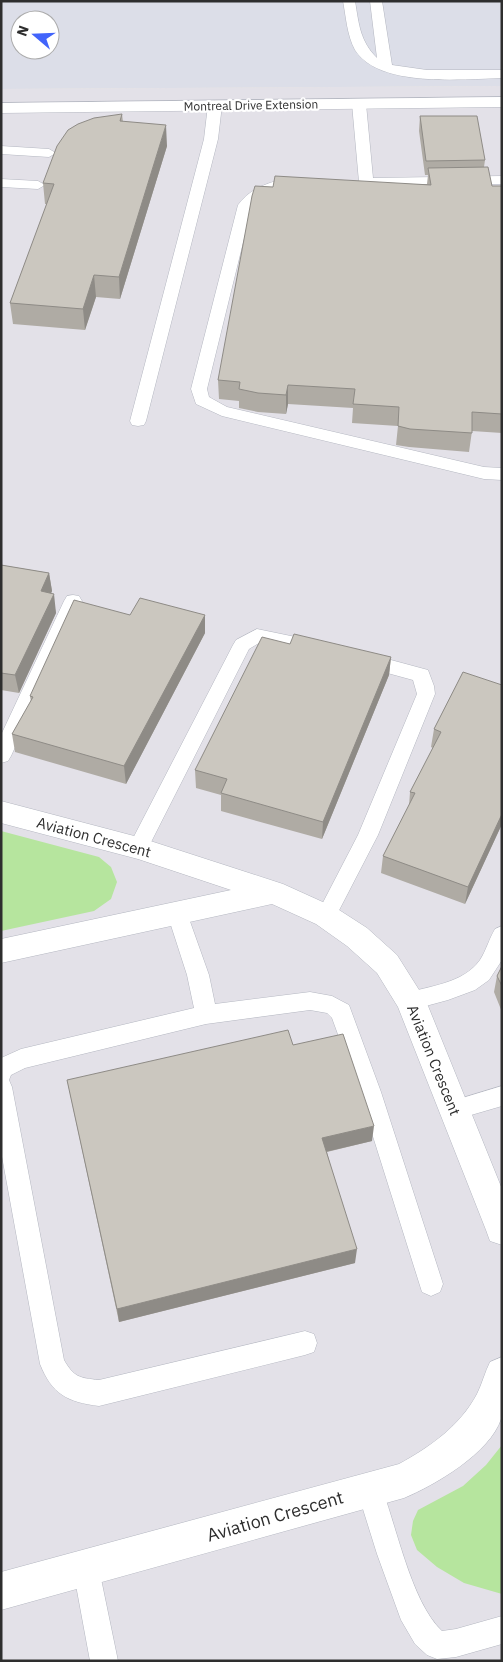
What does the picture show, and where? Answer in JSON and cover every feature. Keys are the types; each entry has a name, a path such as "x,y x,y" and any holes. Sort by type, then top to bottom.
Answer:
{"street":[{"name":"Montreal Drive Extension","path":"1,108 502,102"},
{"name":"Aviation Crescent","path":"1,812 138,848 273,892 326,916 357,936 387,964 412,1001 502,1230"},
{"path":"1,951 273,892"},
{"name":"Aviation Crescent","path":"1,1591 404,1480 438,1463 465,1440 490,1404 502,1374"}],"lane":[{"path":"349,1 355,31 362,50 370,59 386,68 413,73 502,74"},
{"path":"376,1 386,68"},
{"path":"360,104 366,182"},
{"path":"138,420 211,139 215,105"},
{"path":"1,150 49,153"},
{"path":"348,182 502,180"},
{"path":"313,182 286,183 273,186 254,194 245,205 199,389 202,400 222,411 484,473 502,474"},
{"path":"1,183 38,185"},
{"path":"1,756 73,601"},
{"path":"138,848 242,645 257,636 415,672 424,681 426,694 396,774 348,879 326,916"},
{"path":"177,913 198,975 206,1015"},
{"path":"412,1001 472,981 482,974 494,954 502,935"},
{"path":"1,1073 3,1068 21,1059 206,1015 310,1001 332,1004 341,1012 370,1092 432,1284"},
{"path":"1,1087 52,1364 63,1383 79,1391 99,1393 305,1343"},
{"path":"454,1110 502,1096"},
{"path":"370,1490 390,1554 415,1620 425,1634 437,1645 456,1643 502,1630"},
{"path":"86,1569 104,1661"}],"shaded area":[{"path":"1,1 502,1 502,86 1,89"},
{"path":"502,86 502,1661 1,1661 1,89"}],"green space":[{"path":"1,831 99,857 111,867 117,882 111,899 94,911 1,931"},
{"path":"502,1445 502,1594 464,1583 437,1567 417,1550 411,1535 413,1521 418,1510 463,1486 486,1465"}],"building":[{"path":"122,114 120,121 166,125 119,277 94,275 83,309 10,303 54,184 43,183 57,146 68,130 78,124 94,118"},
{"path":"420,116 477,116 485,160 426,161"},
{"path":"488,167 492,186 502,186 502,414 472,412 472,433 410,429 398,426 399,407 353,404 355,389 288,385 286,395 258,393 239,389 240,382 218,380 255,186 273,187 275,176 431,185 428,168"},
{"path":"1,565 49,573 41,591 54,594 15,675 1,673"},
{"path":"140,598 205,615 124,766 12,734 33,697 30,696 74,600 130,615"},
{"path":"294,634 391,657 323,822 221,793 227,779 195,770 262,637 290,644"},
{"path":"463,672 502,685 502,814 468,887 383,856 415,793 410,792 441,732 434,729"},
{"path":"502,966 502,986 497,976"},
{"path":"288,1030 293,1045 343,1034 374,1126 322,1138 357,1249 117,1309 67,1080"}]}
